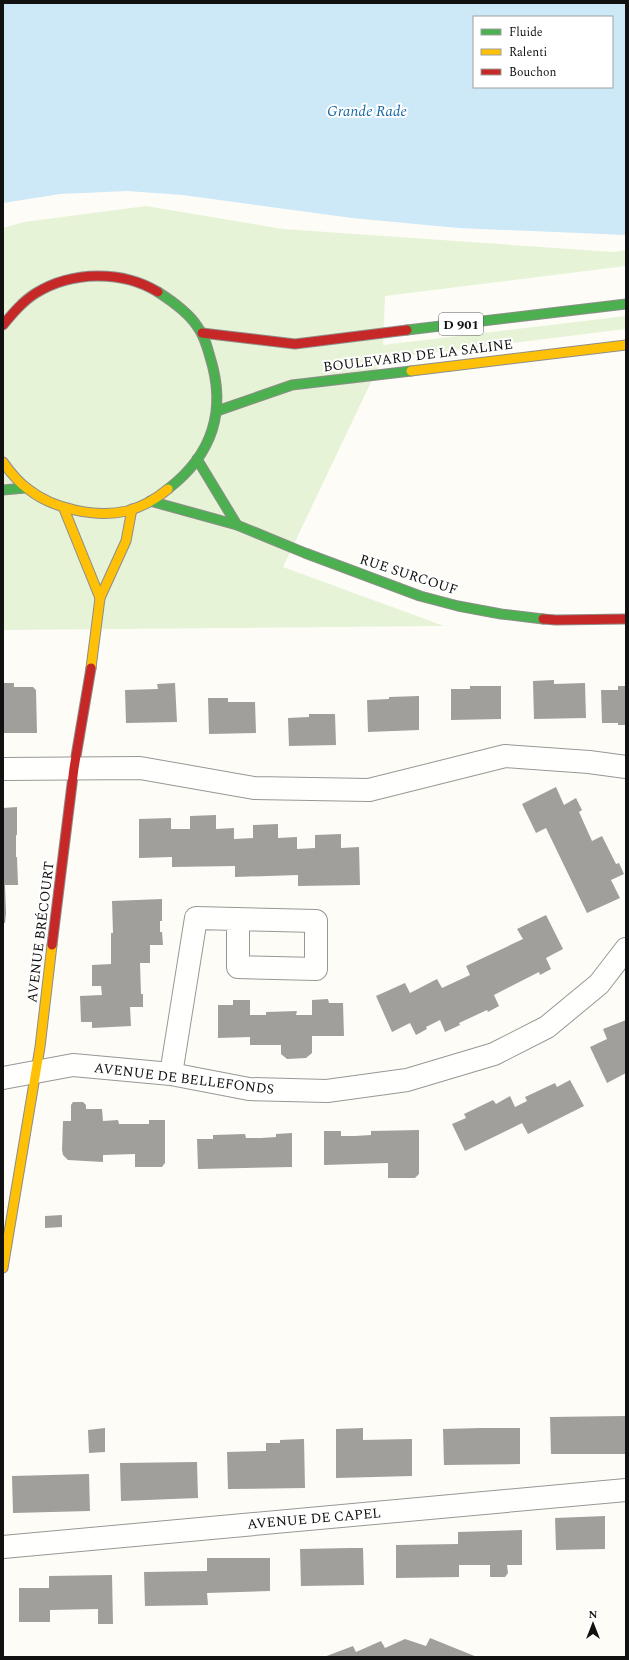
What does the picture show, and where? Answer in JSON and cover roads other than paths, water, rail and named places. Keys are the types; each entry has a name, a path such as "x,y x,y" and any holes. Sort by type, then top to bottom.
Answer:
{"main road":[{"path":"3,325 7,316 24,300 51,285 80,276 110,276 134,281 166,296 188,316 202,333 216,375 217,411 209,439 196,460 174,487 156,499 132,509 102,514 64,509 40,498 25,488 3,462"},
{"name":"BOULEVARD DE LA SALINE","path":"202,333 295,344 626,304"},
{"name":"BOULEVARD DE LA SALINE","path":"217,411 292,385 626,345"},
{"path":"196,460 238,525"},
{"path":"3,490 25,488"},
{"name":"RUE SURCOUF","path":"150,501 238,525 305,553 420,596 458,606 501,614 556,620 626,619"},
{"name":"AVENUE BRÉCOURT","path":"64,509 100,598"},
{"name":"AVENUE BRÉCOURT","path":"3,1268 36,1071 74,768 96,637 100,598 126,541 132,509"}],"street":[{"path":"3,770 140,768 254,788 369,790 505,756 589,762 626,767"},
{"path":"171,1074 196,918 238,919"},
{"name":"AVENUE DE BELLEFONDS","path":"3,1078 73,1065 171,1074 249,1089 327,1091 407,1080 494,1054 547,1027 599,984 626,949"},
{"name":"AVENUE DE CAPEL","path":"3,1547 626,1490"}],"water":[{"name":"Grande Rade","path":"3,3 626,3 626,235 458,228 352,218 183,195 127,191 60,194 3,203"}]}
